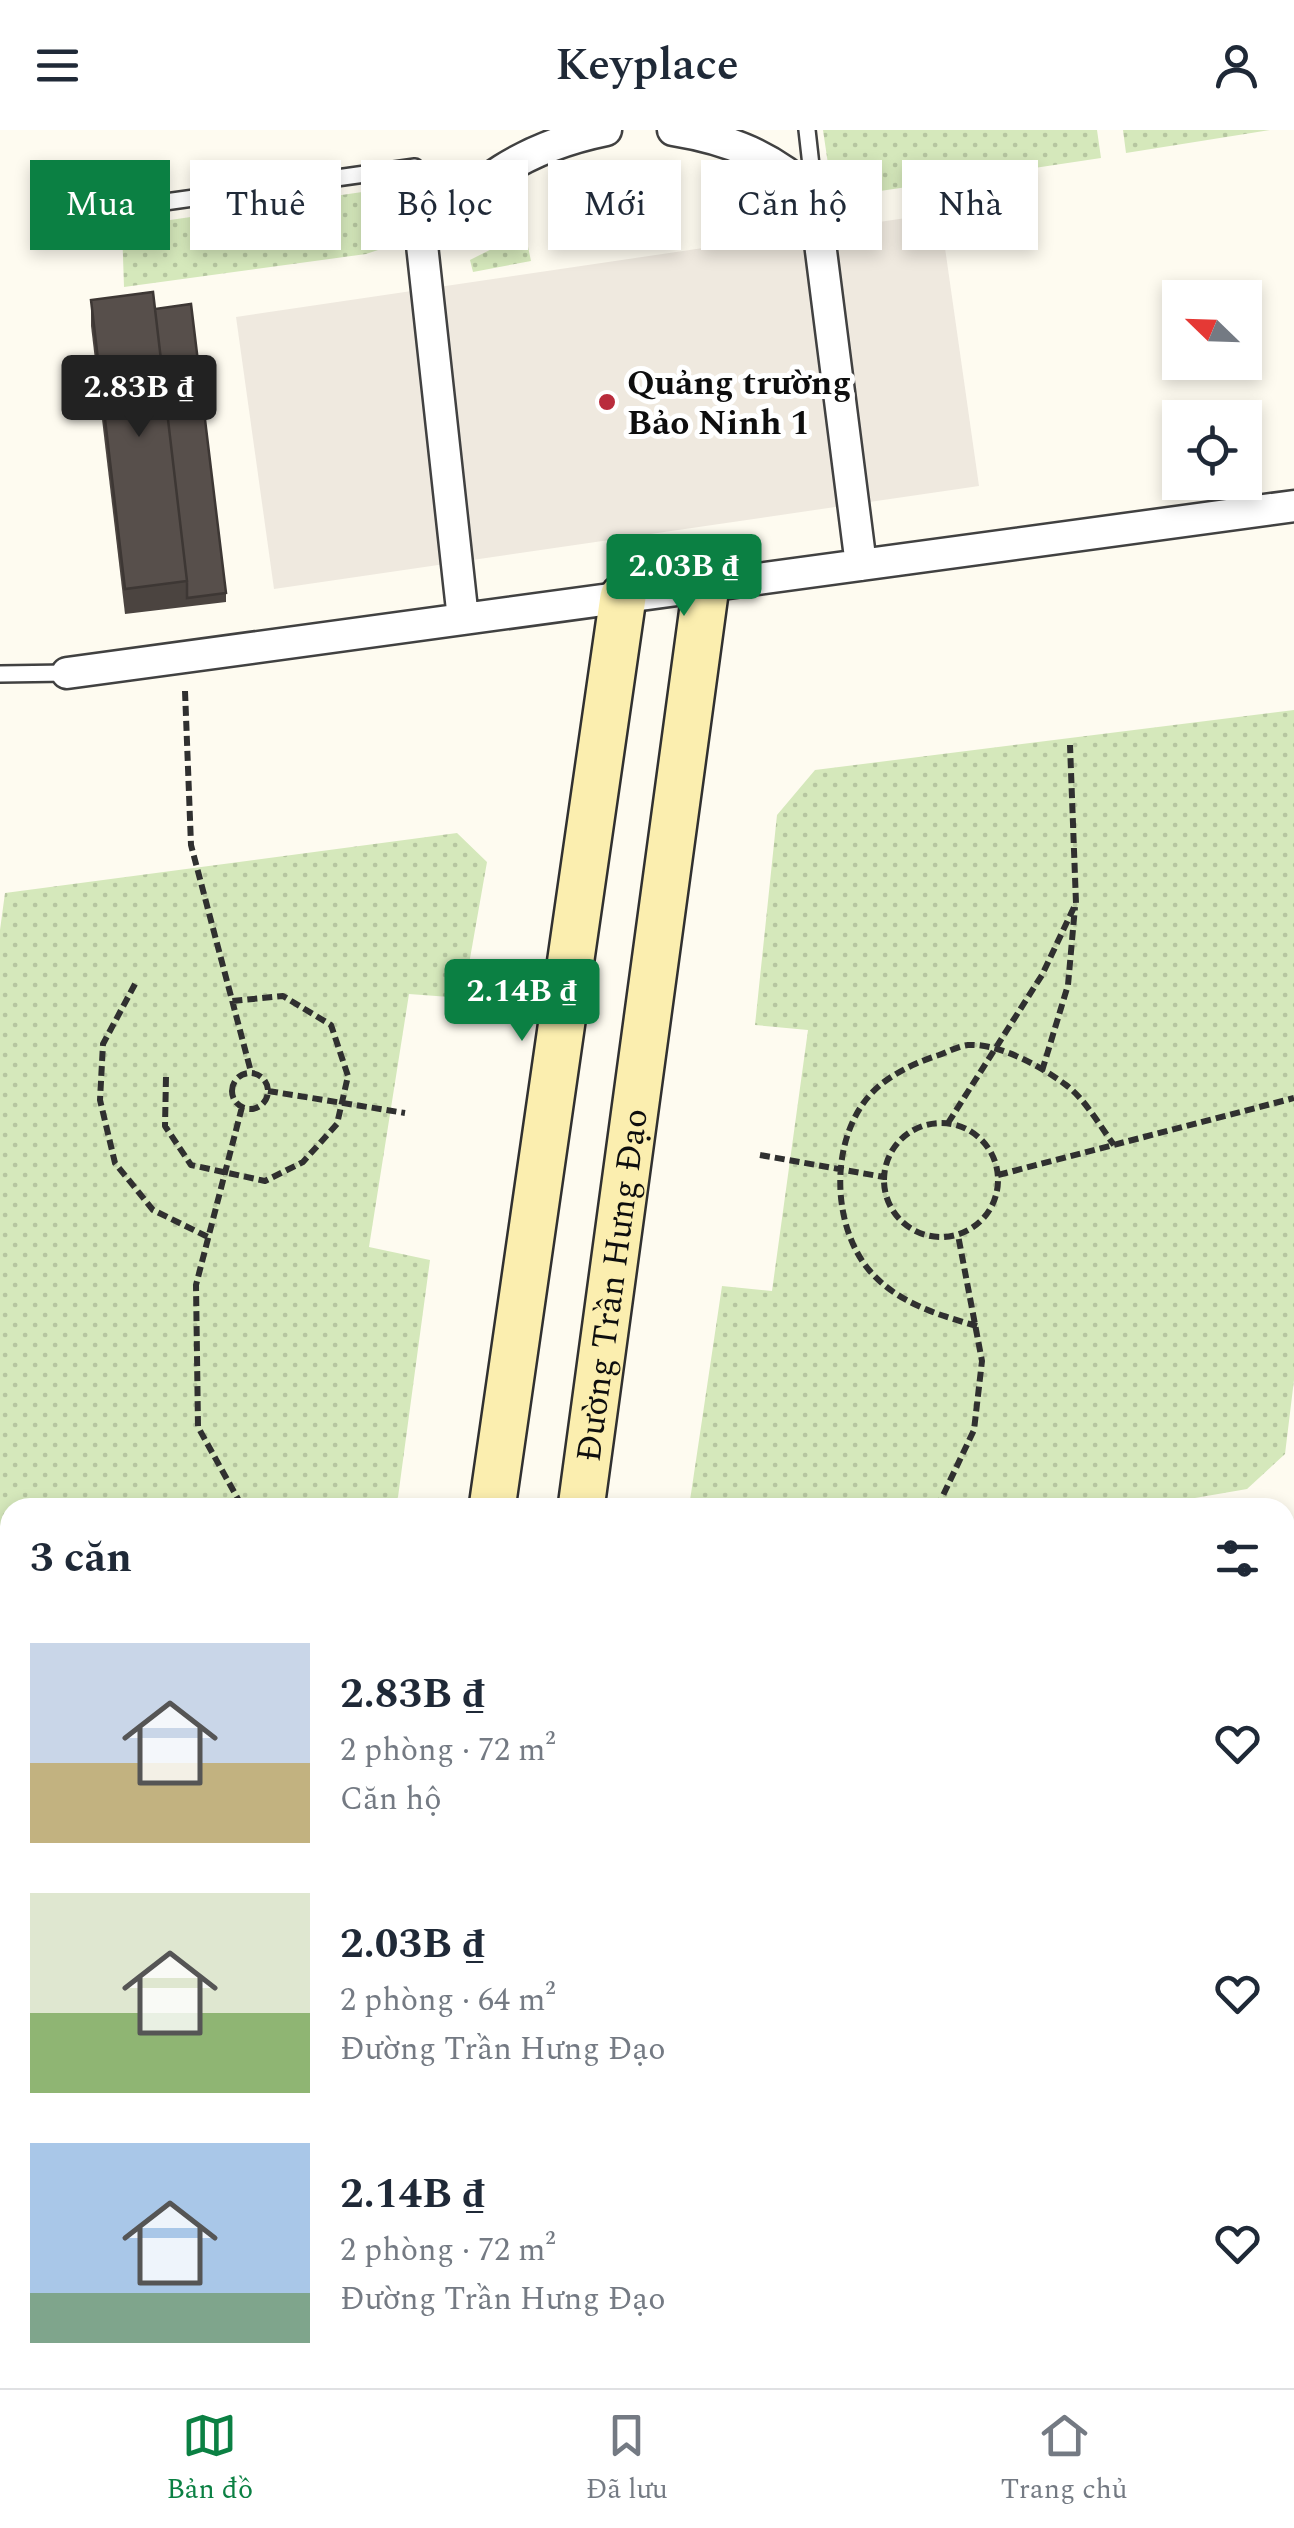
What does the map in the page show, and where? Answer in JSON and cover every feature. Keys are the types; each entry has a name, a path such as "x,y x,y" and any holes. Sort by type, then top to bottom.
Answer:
{"main road":[{"name":"Đường Trần Hưng Đạo","path":"582,1498 706,586"},
{"path":"493,1498 623,597"}],"street":[{"path":"516,160 570,137 606,130"},
{"path":"673,130 749,149 769,160"},
{"path":"423,250 463,619"},
{"path":"821,250 861,565"},
{"path":"67,673 1294,506"}],"lane":[{"path":"807,130 810,160"},
{"path":"170,201 361,174"},
{"path":"0,674 67,673"}],"path":[{"path":"184,657 191,844 251,1072 265,1080 268,1091 260,1106 242,1108"},
{"path":"1042,1071 1068,985 1076,902 1070,744"},
{"path":"948,1123 1042,975 1076,902"},
{"path":"135,984 104,1044 100,1100 116,1164 153,1210 208,1237"},
{"path":"166,1077 165,1126 191,1166 223,1175 264,1181 303,1162 336,1124 348,1076 331,1025 283,996 232,1001"},
{"path":"977,1326 921,1310 870,1272 845,1230 838,1182 853,1124 881,1084 920,1061 968,1045 995,1051 1069,1087 1114,1145"},
{"path":"242,1108 233,1099 232,1087 238,1076 251,1072"},
{"path":"268,1091 404,1113"},
{"path":"998,1175 1294,1098"},
{"path":"238,1498 198,1426 196,1285 242,1108"},
{"path":"948,1123 982,1140 998,1175 988,1212 958,1235 922,1234 906,1225 886,1195 884,1177 897,1143 928,1124 948,1123"},
{"path":"760,1155 842,1166 884,1177"},
{"path":"942,1498 974,1430 982,1361 958,1235"}],"green space":[{"path":"823,130 1097,130 1101,158 1038,167 1038,160 902,160 902,188 882,191 882,160 827,160"},
{"path":"1123,130 1270,130 1126,153"},
{"path":"361,192 361,250 378,250 124,287 123,250 170,250 170,220 190,217 190,250 341,250 341,195"},
{"path":"528,246 531,261 473,272 470,260 490,250 528,250"},
{"path":"1294,710 1294,1380 1285,1454 1247,1489 1195,1498 690,1498 722,1286 772,1291 808,1030 755,1025 777,815 815,770"},
{"path":"457,833 487,862 463,998 409,994 369,1247 430,1260 398,1498 0,1498 0,930 5,893"}],"shaded area":[{"name":"Quảng trường Bảo Ninh 1","path":"902,219 902,250 945,250 979,486 274,589 236,317 701,248 882,250 882,222"}],"building":[{"path":"153,292 187,581 125,589 91,300"},
{"path":"191,304 226,593 187,598 155,309"}],"place":[{"name":"Quảng trường Bảo Ninh 1","path":"607,402"}]}
